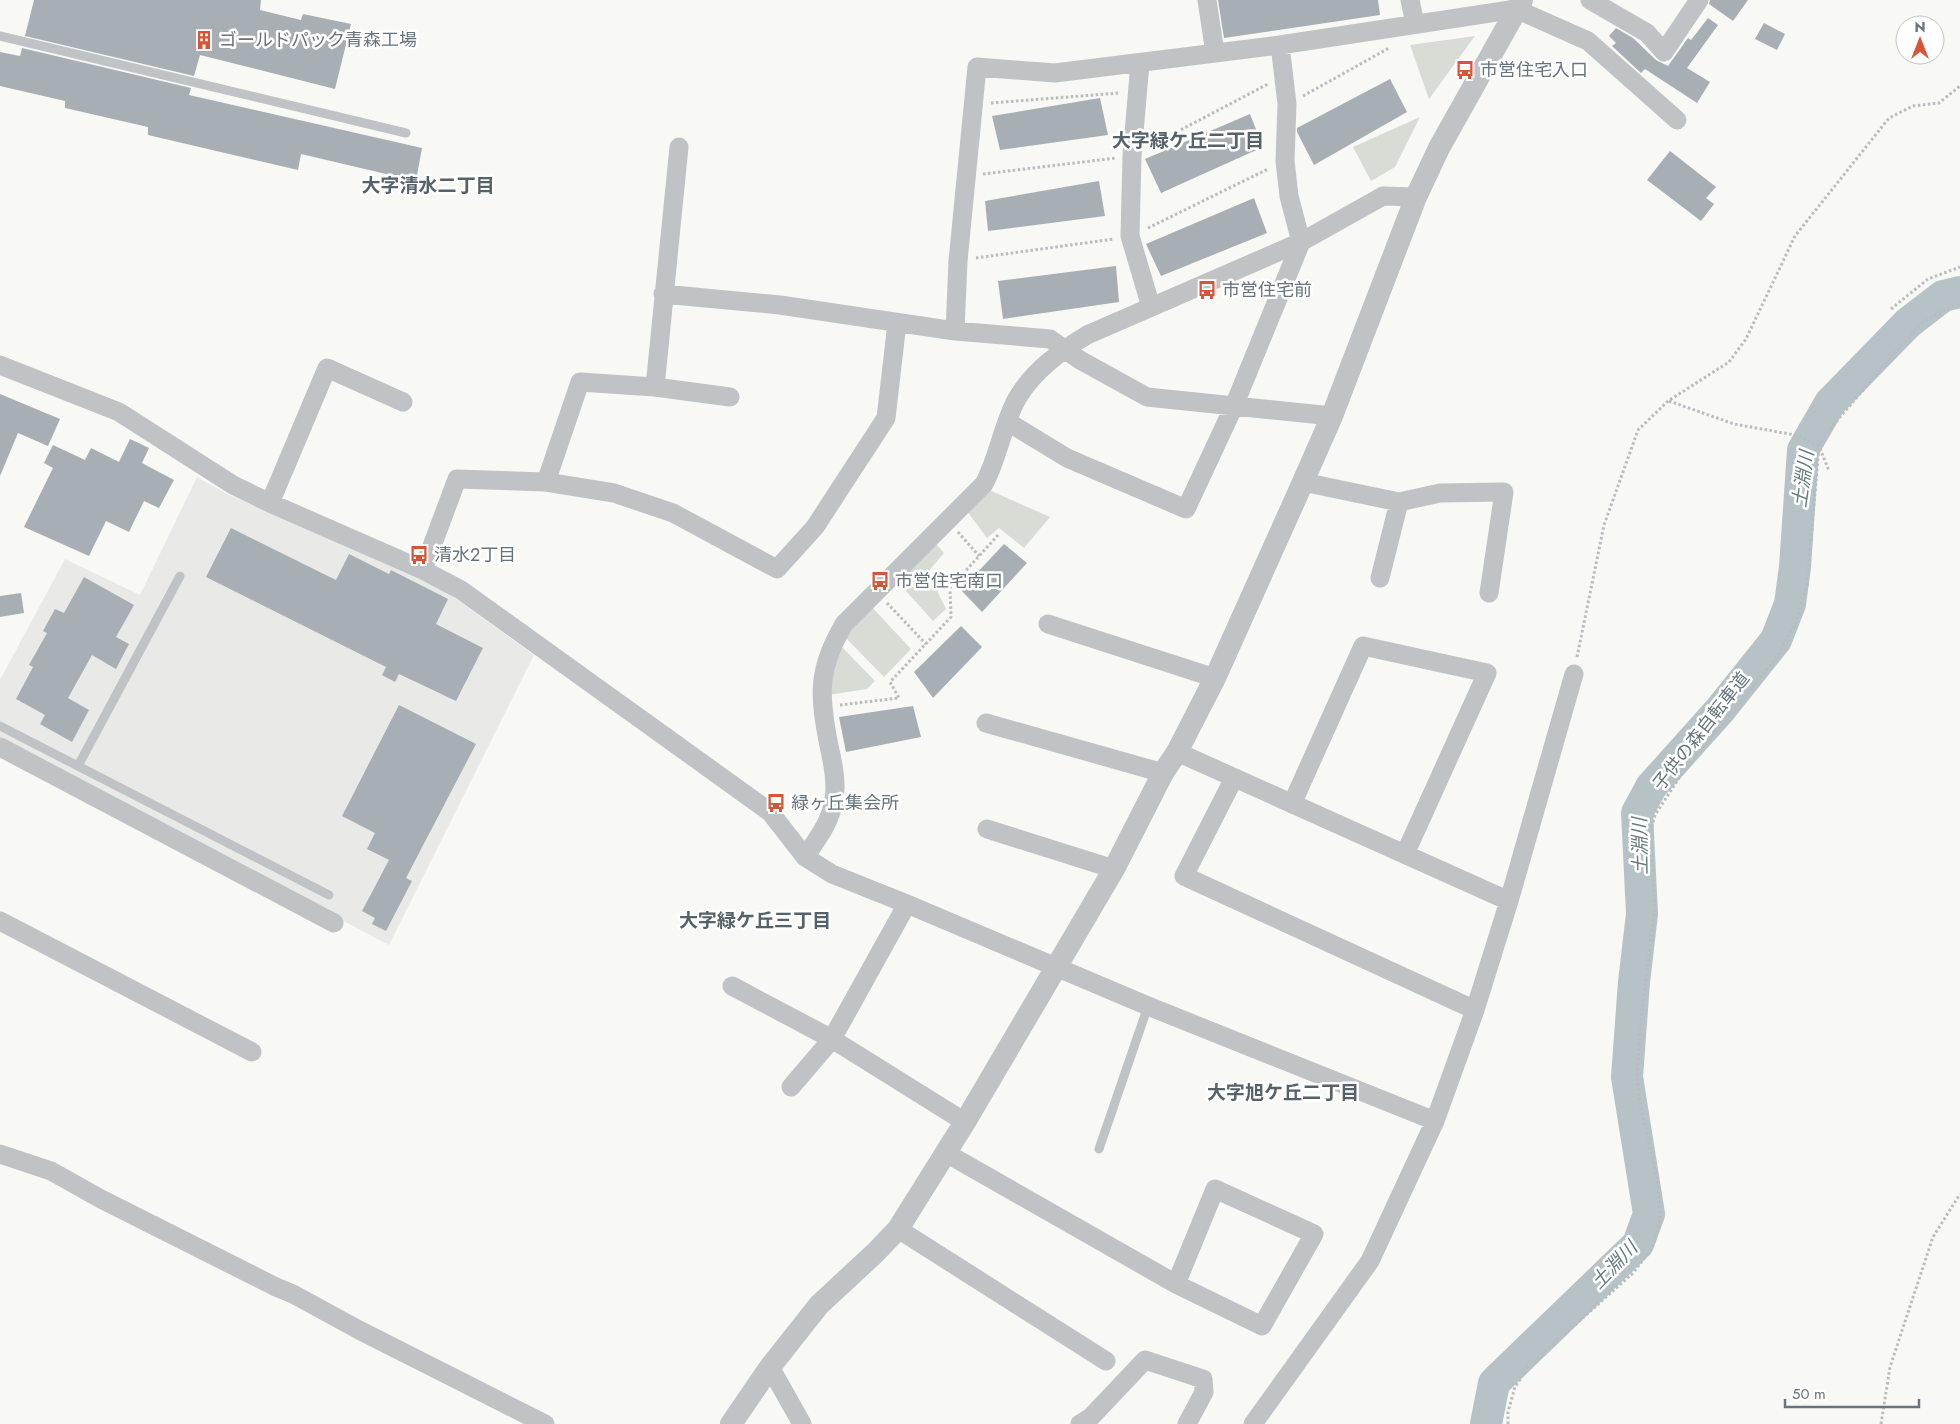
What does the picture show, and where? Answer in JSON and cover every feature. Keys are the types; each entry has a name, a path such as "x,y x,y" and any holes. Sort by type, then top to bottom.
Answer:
{"street":[{"path":"1208,0 1216,53"},
{"path":"1410,0 1415,24"},
{"path":"1590,0 1647,33 1664,52 1699,0"},
{"path":"731,1424 770,1367 819,1305 898,1229 965,1122 1114,869 1163,773 1177,752 1215,678 1332,416 1416,197 1439,148 1519,4"},
{"path":"955,331 958,261 965,176 977,67 1055,73 1280,45 1415,24 1519,4 1588,40 1677,120"},
{"path":"1008,422 1067,458 1186,509 1234,406 1301,242 1288,196 1285,161 1287,104 1280,45"},
{"path":"1140,63 1132,156 1130,236 1151,308"},
{"path":"655,387 679,147"},
{"path":"805,857 825,828 834,799 833,766 822,707 824,672 831,646 844,624 984,484 994,467 1008,422 1018,398 1033,377 1064,349 1087,335 1301,242 1383,196 1416,197"},
{"path":"664,294 780,305 955,331 1050,338 1080,360 1147,397 1332,416"},
{"path":"423,570 458,479 546,482 614,493 673,513 778,568 815,527 886,418 897,323"},
{"path":"0,364 119,412 233,485 423,570 461,590 770,812 805,857 832,874 1148,1006 1434,1120"},
{"path":"270,503 327,368 403,402"},
{"path":"546,482 580,382 655,387 730,397"},
{"path":"1303,482 1399,502 1440,493 1504,492 1489,593"},
{"path":"1380,578 1399,502"},
{"path":"1048,624 1215,678"},
{"path":"1292,804 1363,646 1487,673 1405,854"},
{"path":"1254,1424 1370,1261 1434,1120 1475,1010 1509,901 1574,674"},
{"path":"986,723 1163,773"},
{"path":"0,747 334,923"},
{"path":"1177,752 1509,901"},
{"path":"1234,778 1184,876 1475,1010"},
{"path":"987,829 1114,869"},
{"path":"792,1087 832,1038 907,904"},
{"path":"0,921 252,1052"},
{"path":"732,986 832,1038 965,1122"},
{"path":"946,1153 1176,1284 1262,1326 1314,1234 1215,1189 1176,1284"},
{"path":"0,1154 51,1170 110,1203 293,1294 359,1330 544,1424"},
{"path":"898,1229 1106,1361"},
{"path":"1080,1424 1091,1417 1146,1360 1203,1379 1204,1392 1187,1424"},
{"path":"770,1367 802,1424"}],"lane":[{"path":"0,36 406,133"},
{"path":"78,766 180,576"},
{"path":"0,726 329,895"},
{"path":"1098,1149 1148,1006"}],"path":[{"path":"1287,104 1393,46"},
{"path":"965,176 1132,156 1283,76"},
{"path":"1574,674 1604,525 1638,430 1668,401 1729,362 1746,338 1795,236 1889,118 1913,106 1939,103 1960,86"},
{"path":"973,105 1138,92"},
{"path":"958,261 1130,236 1285,161"},
{"path":"1891,309 1928,279 1960,267"},
{"name":"子供の森自転車道","path":"1508,1424 1508,1412 1515,1387 1529,1366 1633,1273 1652,1248 1660,1224 1658,1183 1640,1103 1637,1076 1642,1018 1656,907 1650,834 1655,815 1681,774 1777,657 1795,624 1807,585 1819,446 1834,424 1919,325 1935,315 1960,304"},
{"path":"1668,401 1734,424 1795,435 1819,446 1829,470"},
{"path":"947,521 979,556"},
{"path":"822,707 899,698 890,682 951,617 950,588 999,534"},
{"path":"877,592 926,644"},
{"path":"1881,1424 1890,1367 1933,1237 1960,1194"}],"shaded area":[{"path":"1475,36 1429,99 1410,45"},
{"path":"1420,117 1395,167 1371,181 1353,147"},
{"path":"197,477 227,494 405,570 448,593 534,655 389,945 0,740 0,680 65,559 140,595"},
{"path":"989,490 1050,517 1024,548 999,528 987,538 967,511"},
{"path":"932,539 944,553 928,572 946,609 933,621 895,579"},
{"path":"869,604 911,649 884,677 844,636"},
{"path":"839,644 875,681 867,689 828,695"}],"building":[{"name":"ゴールドパック青森工場","path":"34,0 261,0 260,10 301,20 303,14 351,24 335,89 200,55 194,76 25,36"},
{"path":"1218,0 1378,0 1380,15 1224,38"},
{"path":"1710,0 1748,0 1733,21 1709,4"},
{"path":"1708,18 1718,25 1687,68 1710,82 1697,103 1645,69 1641,73 1612,46 1616,43 1609,36 1616,28 1633,38 1656,60 1668,66 1688,38 1691,40"},
{"path":"1764,23 1785,34 1777,50 1755,39"},
{"name":"ゴールドパック青森工場","path":"22,48 191,88 189,95 422,148 416,181 301,154 298,170 148,135 148,127 65,108 65,101 0,86 0,52 20,56"},
{"path":"1390,79 1407,112 1314,165 1297,132 1297,128"},
{"path":"1100,98 1108,135 1000,150 992,116"},
{"path":"1250,114 1263,147 1161,193 1145,159"},
{"path":"1670,151 1716,187 1706,198 1714,204 1701,221 1647,180"},
{"path":"1099,181 1105,216 988,231 985,201"},
{"path":"1254,198 1267,233 1161,276 1146,244"},
{"path":"1116,266 1119,302 1003,319 998,281"},
{"path":"0,394 60,419 48,446 18,433 0,476"},
{"path":"130,439 149,448 142,463 174,480 159,508 144,501 129,532 106,521 89,556 24,527 53,468 44,463 53,445 85,460 91,448 119,462"},
{"path":"231,528 336,580 349,554 389,574 391,570 448,599 436,624 483,648 456,701 399,674 395,682 382,675 386,667 206,577"},
{"path":"1004,544 1027,563 982,612 961,590"},
{"path":"84,577 134,605 116,637 129,644 116,669 92,655 68,698 89,710 72,742 40,724 45,715 16,699 33,667 29,665 47,633 43,631 55,609 64,613"},
{"path":"21,593 24,613 0,617 0,596"},
{"path":"961,626 982,647 933,698 914,672"},
{"path":"399,705 476,744 406,878 412,881 386,931 372,924 375,918 362,911 389,860 367,849 375,833 342,816"},
{"path":"913,706 921,737 846,752 839,717"}],"waterway":[{"name":"土淵川","path":"1486,1424 1494,1383 1638,1244 1649,1214 1627,1077 1634,982 1642,914 1637,813 1651,787 1720,710 1776,640 1790,604 1795,567 1803,450 1830,403 1908,323 1943,296 1960,292"}],"place":[{"name":"ゴールドパック青森工場","path":"204,40"},
{"name":"市営住宅入口","path":"1465,70"},
{"name":"市営住宅前","path":"1207,290"},
{"name":"清水2丁目","path":"419,555"},
{"name":"市営住宅南口","path":"880,581"},
{"name":"緑ヶ丘集会所","path":"776,803"}],"district":[{"name":"大字緑ケ丘二丁目","path":"1188,140"},
{"name":"大字清水二丁目","path":"428,185"},
{"name":"大字緑ケ丘三丁目","path":"755,920"},
{"name":"大字旭ケ丘二丁目","path":"1283,1092"}]}
